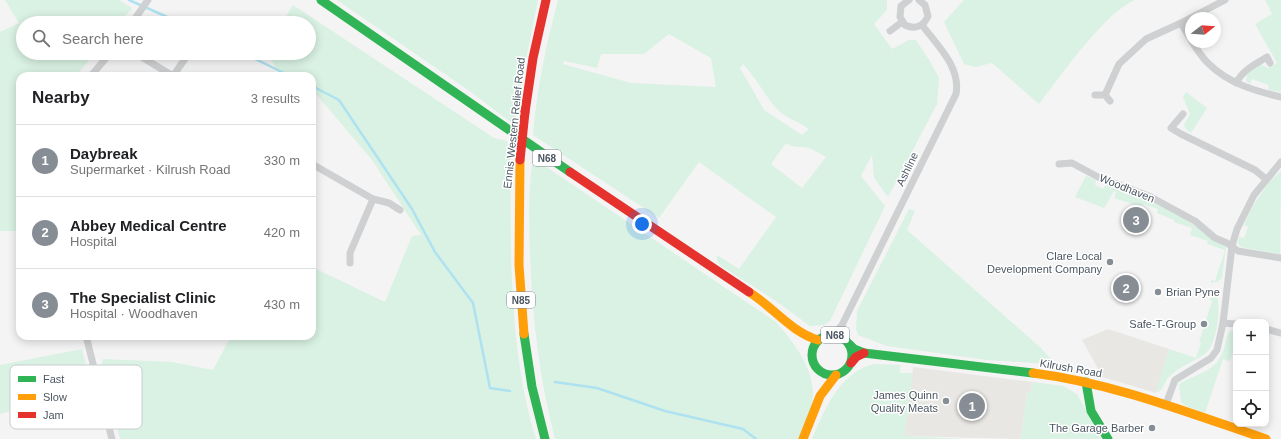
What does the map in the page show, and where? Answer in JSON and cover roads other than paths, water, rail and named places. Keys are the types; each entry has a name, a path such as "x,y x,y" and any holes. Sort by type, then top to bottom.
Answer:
{"main road":[{"name":"N68","path":"321,0 548,159 694,257 762,300 791,325 810,338 818,340"},
{"name":"Ennis Western Relief Road","path":"545,439 529,371 521,300 519,244 520,160 525,112 533,58 546,0"},
{"name":"N68","path":"791,325 809,349 822,382 821,394"},
{"name":"N68","path":"803,439 821,394 827,384 836,375 842,373 851,363 852,354 850,345 843,338 831,334 818,340 813,348 812,357"},
{"name":"Kilrush Road","path":"850,345 854,349 864,353 1043,374 1086,382 1120,390 1166,404 1262,438"},
{"path":"851,363 856,357 864,353"},
{"path":"816,366 824,374 836,375"},
{"path":"1086,382 1091,411 1108,439"}],"street":[{"path":"906,1 900,11 902,22 910,27 922,25 928,16 925,5 919,0"},
{"path":"925,5 932,0"},
{"path":"1105,96 1119,64 1146,38 1181,23 1225,0"},
{"path":"137,16 147,2"},
{"path":"890,31 902,22"},
{"path":"1181,23 1185,30"},
{"name":"Ashline","path":"831,334 836,332 842,325 956,94 958,86 954,68 922,25"},
{"path":"1197,48 1209,65 1236,83 1251,90 1281,97"},
{"path":"1236,83 1240,76 1250,67 1267,58 1270,63"},
{"path":"94,72 104,60"},
{"path":"147,60 166,72"},
{"path":"176,72 184,60"},
{"path":"1096,95 1105,96 1110,102"},
{"path":"1183,114 1171,128 1255,170 1266,179"},
{"path":"1166,404 1175,380 1211,358 1217,350 1223,323 1232,246 1237,229 1244,212 1266,179 1281,162"},
{"name":"Woodhaven","path":"1059,164 1072,163 1098,177 1149,196 1195,221 1215,238 1232,246 1238,251 1281,258"},
{"path":"316,166 373,199 389,203 400,210"},
{"path":"350,263 350,253 373,199"},
{"path":"1223,323 1233,324"},
{"path":"842,325 841,330 843,338"},
{"path":"1269,330 1281,332"},
{"path":"87,340 93,365"},
{"path":"109,429 112,439"}],"waterway":[{"path":"129,0 165,16"},
{"path":"257,60 282,72"},
{"path":"316,88 339,100 412,209 435,252 473,303 490,388 510,391"},
{"path":"555,382 597,388 665,411 743,429 756,439"}],"place":[{"name":"The Specialist Clinic","path":"1136,220"},
{"name":"Clare Local Development Company","path":"1110,262"},
{"name":"Abbey Medical Centre","path":"1126,288"},
{"name":"Brian Pyne","path":"1158,292"},
{"name":"Safe-T-Group","path":"1204,324"},
{"name":"James Quinn Quality Meats","path":"946,401"},
{"name":"Daybreak","path":"972,406"},
{"name":"The Garage Barber","path":"1152,428"}]}
